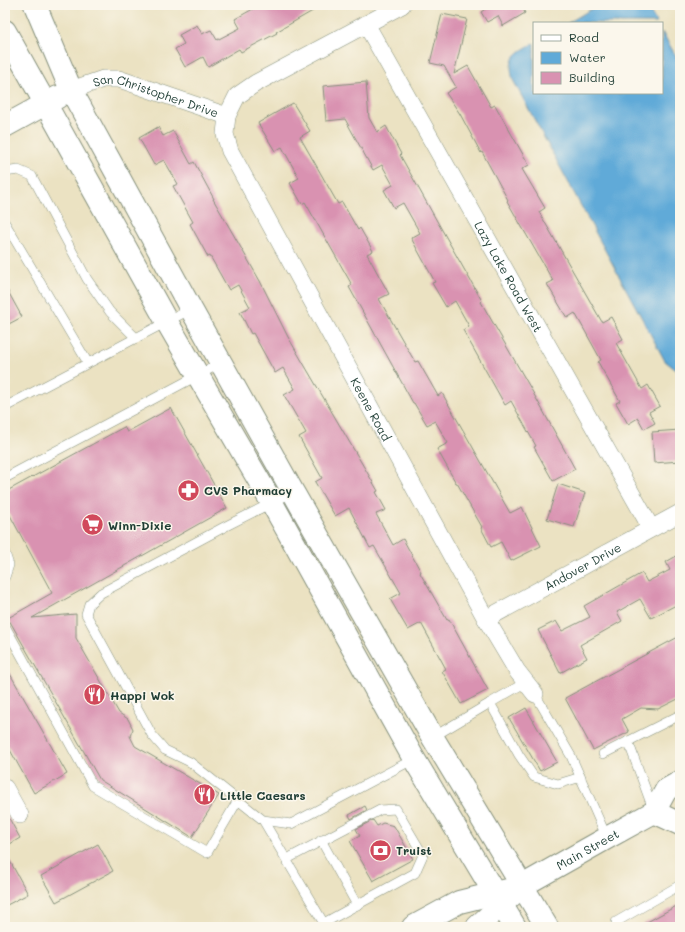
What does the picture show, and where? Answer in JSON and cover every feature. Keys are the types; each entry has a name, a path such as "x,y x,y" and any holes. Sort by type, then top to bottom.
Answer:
{"main road":[{"path":"35,5 71,90 191,309 433,738 547,927"},
{"path":"5,31 166,322 272,503 414,759 515,927"},
{"name":"San Christopher Drive","path":"5,126 71,90"},
{"path":"680,782 666,790 654,812 680,824"},
{"name":"Main Street","path":"413,927 459,902 498,899 654,812"},
{"name":"Main Street","path":"477,927 498,899"}],"street":[{"name":"San Christopher Drive","path":"71,90 103,79 119,79 227,116 237,96 256,83 402,5"},
{"name":"Lazy Lake Road West","path":"366,24 651,528"},
{"name":"Keene Road","path":"227,116 225,134 230,151 486,619 517,671 531,688"},
{"name":"Andover Drive","path":"486,619 680,512"},
{"path":"5,788 20,814"}],"lane":[{"path":"5,172 18,170 32,176 87,279 110,312 136,338"},
{"path":"5,223 88,363"},
{"path":"5,407 191,309"},
{"path":"5,478 221,363"},
{"path":"287,858 380,810 396,809 423,855 415,873 357,905 325,925 287,858 263,820 190,762 165,750 152,735 86,614 89,604 101,593 293,492"},
{"path":"5,553 9,565 5,577"},
{"path":"5,626 93,786 206,853 238,800"},
{"path":"433,738 490,703 531,688 571,756 607,838"},
{"path":"490,703 519,755 534,777 558,784 581,777"},
{"path":"603,754 680,716"},
{"path":"628,741 654,812"},
{"path":"263,820 291,824 414,759"},
{"path":"321,840 357,905"},
{"path":"616,922 680,885"}],"water":[{"path":"598,5 646,5 656,22 570,22"},
{"path":"663,34 680,63 680,373 665,361 513,80 511,69 512,62 516,55 533,44 533,94 663,94"}],"building":[{"path":"260,5 323,5 276,32 277,33 241,52 239,49 208,67 203,57 185,67 175,49 184,44 179,35 197,25 202,34 211,30 217,40 240,28 235,19"},
{"path":"491,5 521,5 525,13 503,26 498,16 487,22 481,12"},
{"path":"442,14 467,19 454,74 468,66 491,107 495,105 529,165 522,169 545,208 539,212 602,322 611,317 623,339 616,343 642,389 648,385 660,406 649,412 655,423 644,429 638,418 628,424 616,403 620,401 598,362 601,360 575,313 567,318 547,284 553,281 507,201 508,200 482,152 481,153 460,114 446,93 456,87 444,66 430,63"},
{"path":"366,82 369,118 377,132 386,126 401,154 400,155 482,301 481,302 575,469 553,481 534,447 536,446 511,401 505,405 463,330 469,326 455,301 446,307 432,283 435,282 411,238 420,233 403,203 394,208 384,190 393,185 382,165 373,170 345,119 326,121 323,86"},
{"path":"293,103 310,131 300,137 338,204 342,202 358,230 360,228 373,251 367,254 389,294 379,299 415,362 418,361 438,396 442,393 510,513 522,507 541,546 511,561 501,542 491,547 481,528 482,527 437,449 448,443 435,421 427,425 413,403 349,287 352,285 305,202 302,204 290,183 299,178 282,147 275,151 258,123"},
{"path":"158,127 163,136 173,131 191,164 194,162 213,199 260,281 288,337 378,491 376,492 386,510 376,514 393,545 403,539 421,572 420,573 447,620 449,619 488,690 461,704 442,671 446,669 421,623 408,630 390,599 401,593 374,546 370,548 349,508 335,516 315,482 322,478 299,437 306,433 284,395 295,389 283,368 275,373 253,333 251,334 240,312 250,307 238,285 229,290 210,256 208,257 190,224 193,222 173,186 178,184 164,160 154,165 139,138"},
{"path":"5,286 22,317 5,326"},
{"path":"171,408 227,508 32,618 76,614 76,638 119,713 128,719 133,729 130,736 135,746 219,795 192,837 100,780 8,618 52,593 5,506 5,492 124,427 127,432"},
{"path":"680,430 680,461 654,463 652,432"},
{"path":"558,484 585,493 574,527 547,519"},
{"path":"680,554 680,603 651,618 640,599 617,612 622,621 580,645 587,658 560,673 538,630 556,621 562,631 590,617 584,606 642,573 647,582 670,570 666,562"},
{"path":"680,636 680,698 658,709 641,708 622,719 629,732 593,750 565,698"},
{"path":"5,665 67,774 34,793 5,741"},
{"path":"526,708 557,762 540,771 509,718"},
{"path":"365,806 367,810 351,819 349,815"},
{"path":"5,811 20,838 5,847"},
{"name":"Truist","path":"373,820 377,826 383,823 394,826 413,859 373,881 350,841 360,836 356,829"},
{"path":"98,844 113,871 56,902 41,876"},
{"path":"5,852 28,894 5,906"},
{"path":"680,904 680,927 638,927"}],"place":[{"name":"CVS Pharmacy","path":"188,490"},
{"name":"Winn-Dixie","path":"92,525"},
{"name":"Happi Wok","path":"94,695"},
{"name":"Little Caesars","path":"204,795"},
{"name":"Truist","path":"381,850"}]}
